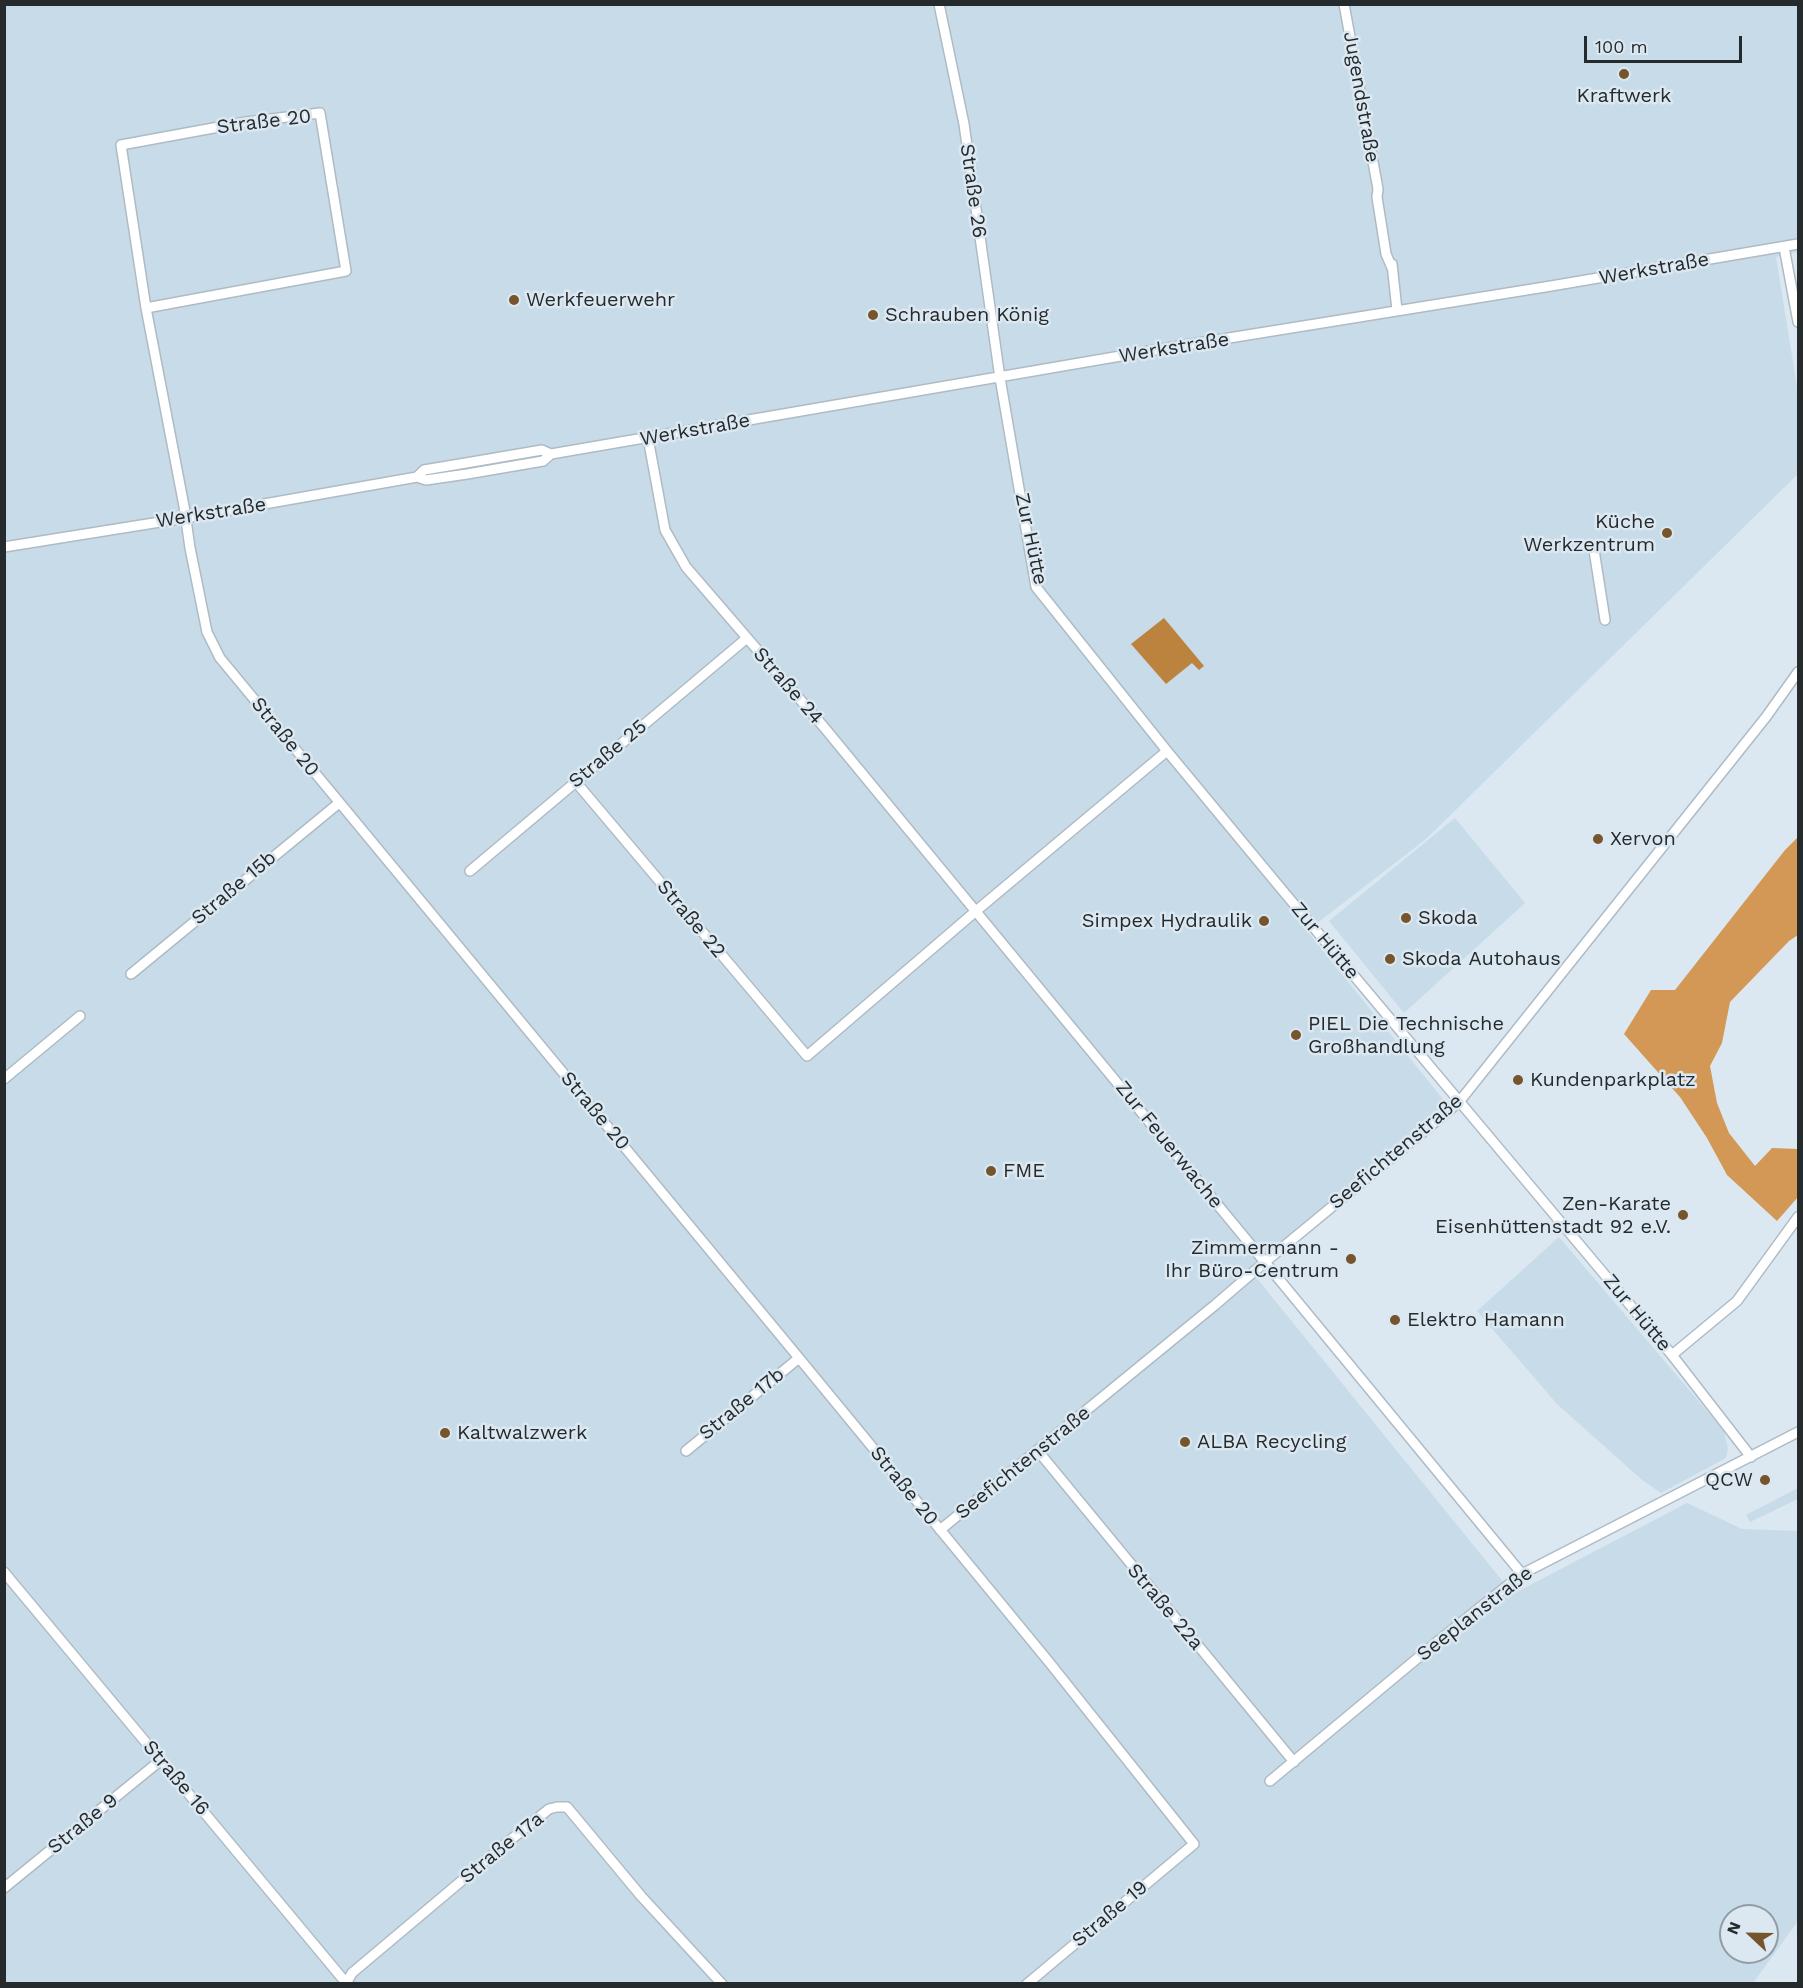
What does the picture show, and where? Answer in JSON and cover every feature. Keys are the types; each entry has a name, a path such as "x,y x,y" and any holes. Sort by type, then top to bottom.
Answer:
{"street":[{"name":"Straße 26","path":"939,4 964,124 1000,378"},
{"name":"Jugendstraße","path":"1344,4 1378,189 1382,196 1389,232 1397,310"},
{"name":"Straße 20","path":"146,308 346,271 320,113 246,122 121,145 146,308 185,518 207,632 220,658 799,1358 1194,1844"},
{"name":"Werkstraße","path":"4,547 417,477 426,480 467,474 543,461 550,454 1167,348 1798,244"},
{"path":"1784,247 1798,322"},
{"name":"Zur Hütte","path":"1000,378 1036,587 1167,751 1672,1355 1751,1457"},
{"name":"Straße 24","path":"648,438 665,530 686,567 823,726 976,911"},
{"path":"1594,550 1605,620"},
{"name":"Straße 25","path":"470,870 747,638"},
{"name":"Seefichtenstraße","path":"940,1530 1459,1102 1744,744 1798,672"},
{"path":"976,911 1167,751"},
{"name":"Straße 22","path":"575,781 807,1056 976,911"},
{"name":"Straße 15b","path":"131,974 339,802"},
{"name":"Zur Feuerwache","path":"976,911 1522,1574"},
{"path":"4,1079 80,1016"},
{"path":"1672,1355 1737,1301 1798,1217"},
{"name":"Straße 17b","path":"686,1451 799,1358"},
{"name":"Seeplanstraße","path":"1270,1781 1437,1641 1522,1574 1798,1432"},
{"name":"Straße 22a","path":"1038,1451 1294,1762"},
{"name":"Straße 16","path":"4,1572 347,1983"},
{"name":"Straße 9","path":"4,1888 161,1760"},
{"name":"Straße 17a","path":"347,1983 352,1973 503,1845 549,1809 557,1807 567,1807 641,1896 722,1983"},
{"name":"Straße 19","path":"1027,1983 1194,1844"}],"shaded area":[{"path":"5,5 1798,5 1798,252 1776,257 1798,393 1798,474 1426,839 1307,931 1455,1114 1255,1276 1513,1594 1687,1503 1742,1529 1798,1531 1798,1921 1779,1947 1779,1904 1719,1904 1719,1964 1767,1964 1753,1983 5,1984"},
{"path":"1164,618 1204,666 1199,670 1192,663 1166,684 1131,644"},
{"name":"Skoda Autohaus","path":"1455,818 1525,903 1404,1013 1329,921"},
{"path":"1798,837 1798,935 1789,941 1730,1002 1722,1043 1710,1066 1717,1103 1729,1133 1755,1166 1772,1148 1798,1149 1798,1197 1777,1221 1727,1175 1707,1138 1680,1097 1624,1034 1651,990 1675,990 1785,850"},
{"path":"1559,1237 1724,1431 1728,1448 1726,1458 1661,1493 1641,1479 1557,1404 1477,1311"},
{"path":"1798,1488 1798,1499 1750,1522 1746,1515"}],"place":[{"name":"Kraftwerk","path":"1624,74"},
{"name":"Werkfeuerwehr","path":"514,300"},
{"name":"Schrauben König","path":"873,315"},
{"name":"Küche Werkzentrum","path":"1667,533"},
{"name":"Xervon","path":"1598,839"},
{"name":"Skoda","path":"1406,918"},
{"name":"Simpex Hydraulik","path":"1264,921"},
{"name":"Skoda Autohaus","path":"1390,959"},
{"name":"PIEL Die Technische Großhandlung","path":"1296,1035"},
{"name":"Kundenparkplatz","path":"1518,1080"},
{"name":"FME","path":"991,1171"},
{"name":"Zen-Karate Eisenhüttenstadt 92 e.V.","path":"1683,1215"},
{"name":"Zimmermann - Ihr Büro-Centrum","path":"1351,1259"},
{"name":"Elektro Hamann","path":"1395,1320"},
{"name":"Kaltwalzwerk","path":"445,1433"},
{"name":"ALBA Recycling","path":"1185,1442"},
{"name":"QCW","path":"1765,1480"}]}
